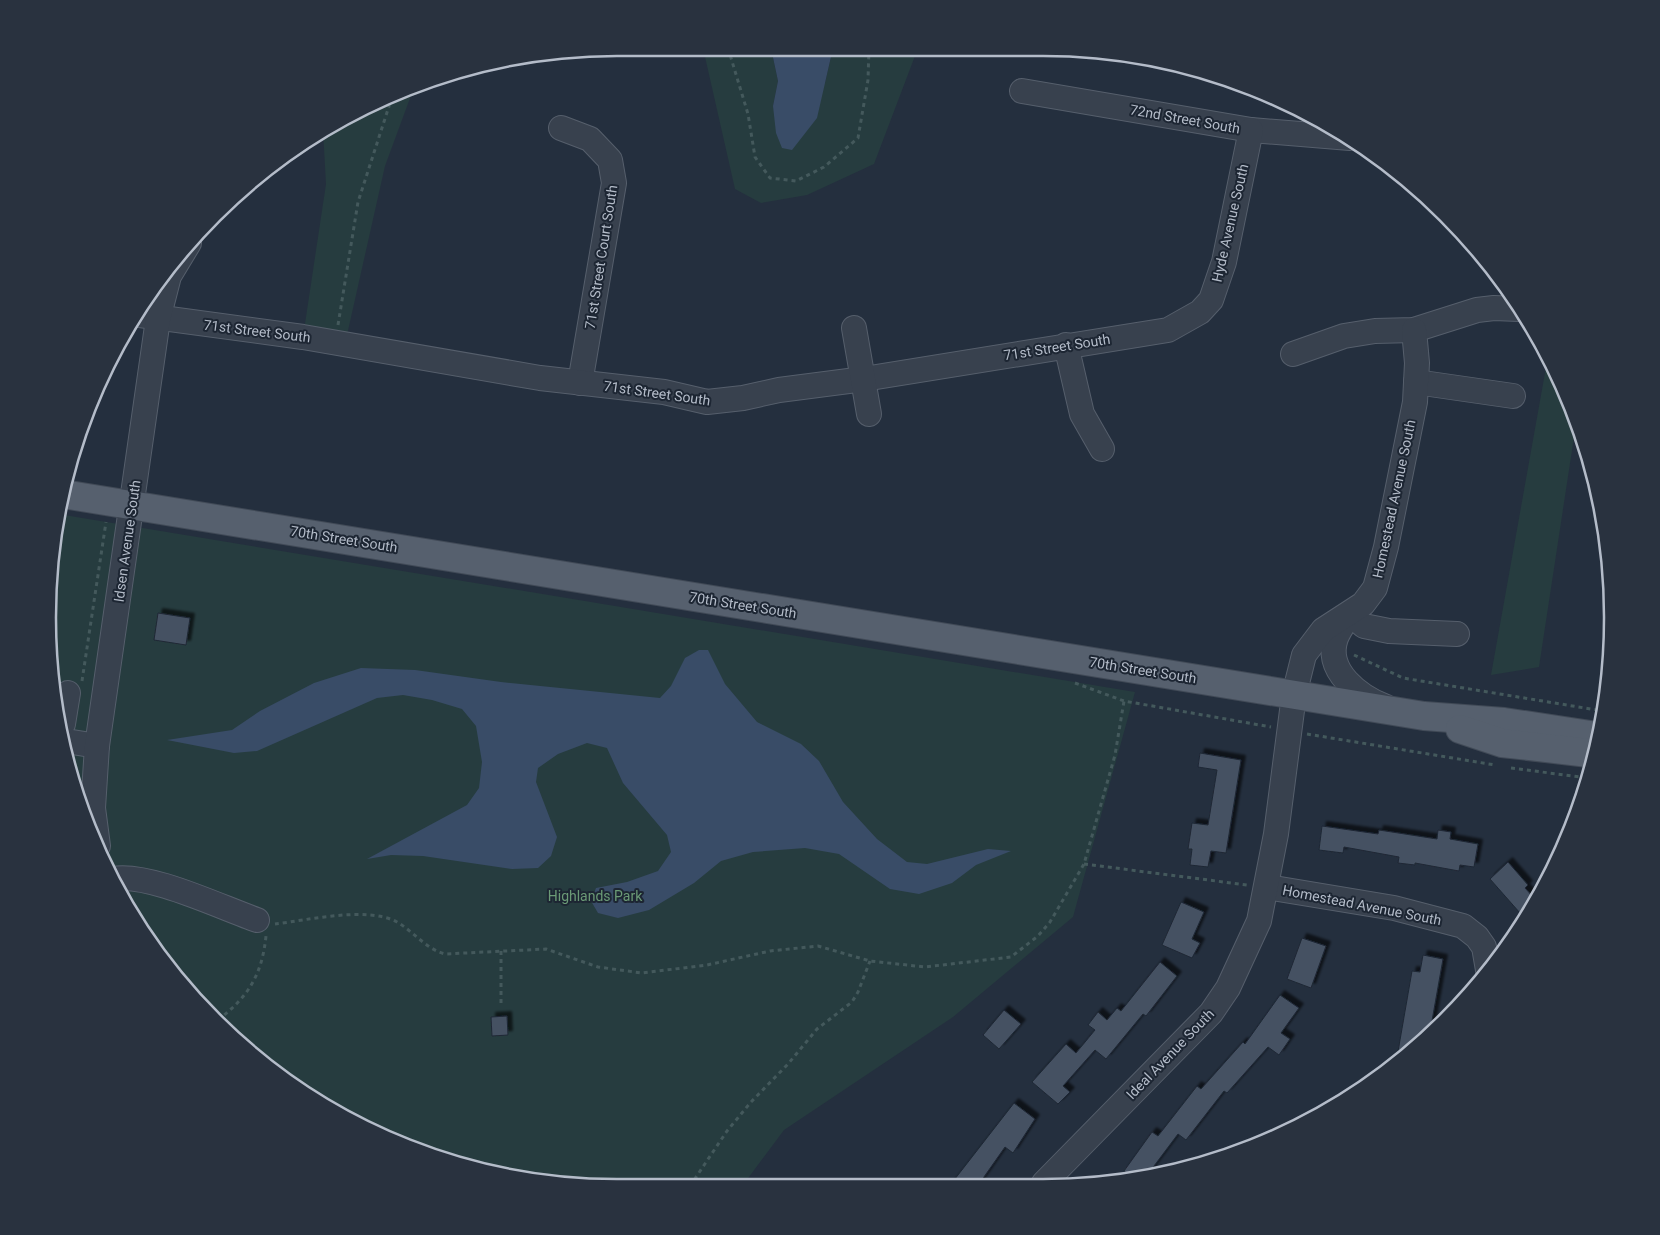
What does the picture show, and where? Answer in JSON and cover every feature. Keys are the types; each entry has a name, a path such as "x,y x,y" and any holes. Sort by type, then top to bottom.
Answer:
{"main road":[{"name":"70th Street South","path":"70,496 131,516 1412,714 1504,722 1591,735"},
{"name":"70th Street South","path":"1412,714 1502,743 1587,752"}],"street":[{"name":"72nd Street South","path":"1022,91 1251,130 1332,137"},
{"name":"71st Street Court South","path":"561,128 590,139 610,160 614,183 580,382"},
{"name":"Hyde Avenue South","path":"1200,312 1211,300 1224,262 1251,130"},
{"name":"Idsen Avenue South","path":"95,821 93,808 97,746 131,516 149,317 162,290"},
{"path":"1293,354 1344,336 1375,331 1414,330 1477,310 1511,309"},
{"name":"71st Street South","path":"149,317 335,342 540,378 664,392 707,402 864,379 1168,330 1200,312"},
{"path":"854,328 869,414"},
{"name":"Homestead Avenue South","path":"1294,695 1304,654 1323,630 1363,604 1375,588 1386,547 1415,402 1417,363 1414,330"},
{"path":"1066,345 1082,414 1102,449"},
{"path":"1416,382 1513,396"},
{"path":"1412,714 1372,702 1346,682 1333,658 1335,639 1350,614 1364,626 1390,631 1457,634"},
{"path":"65,715 75,688"},
{"name":"Ideal Avenue South","path":"1048,1179 1211,1013 1228,988 1243,959 1258,921 1267,887 1294,695"},
{"path":"70,742 97,746"},
{"path":"121,879 129,878 166,887 262,922"},
{"name":"Homestead Avenue South","path":"1267,887 1394,908 1463,926 1477,937 1484,947 1486,961"}],"path":[{"path":"730,56 748,114 755,157 770,178 796,181 824,167 858,138 868,80 869,56"},
{"path":"335,342 358,202 389,105"},
{"path":"100,521 106,522 131,516"},
{"path":"75,688 106,522"},
{"path":"1334,650 1350,653 1403,678 1596,710"},
{"path":"1068,680 1124,701 1290,731 1498,765"},
{"path":"223,1016 250,990 258,973 264,948 262,922 359,914 377,914 396,922 435,951 445,954 546,949 598,967 642,973 707,965 770,951 818,946 870,960 925,967 1011,957 1038,936 1084,864 1115,755 1124,701"},
{"path":"1507,767 1581,777"},
{"path":"1084,864 1267,887"},
{"path":"500,951 501,1007"},
{"path":"695,1179 727,1130 751,1102 788,1064 817,1029 852,1002 858,992 870,960"}],"green space":[{"path":"705,56 773,56 778,81 773,106 825,83 831,56 915,56 874,164 807,195 761,203 735,189"},
{"path":"411,96 385,166 345,344 303,337 326,184 324,140 369,114"},
{"path":"1546,369 1574,437 1539,667 1491,675"},
{"name":"Highlands Park","path":"66,515 1135,692 1073,917 953,1017 784,1130 747,1179 581,1178 508,1168 472,1160 437,1149 369,1121 337,1104 306,1084 247,1039 196,988 151,929 131,898 114,866 86,798 75,763 67,727 57,654 57,581"}],"water":[{"path":"773,56 831,56 817,118 792,150 782,148 776,133 773,106 778,81"},
{"path":"699,650 708,650 725,684 757,722 801,744 819,761 843,802 877,839 907,862 927,864 988,849 1011,851 976,865 952,883 919,894 890,889 839,854 805,848 753,852 721,861 694,883 649,910 618,918 598,913 591,901 596,888 627,882 658,871 671,852 667,835 623,783 607,748 587,743 558,754 538,768 536,782 557,837 551,856 538,868 512,869 423,856 391,855 367,859 467,805 479,788 482,762 476,726 462,709 432,700 403,695 377,698 257,751 234,753 167,740 232,730 260,711 314,683 361,668 415,670 501,682 660,698 671,686 685,658"}],"building":[{"path":"158,613 190,618 186,645 154,640"},
{"path":"1200,753 1241,760 1226,853 1211,851 1208,867 1190,865 1192,849 1188,849 1192,823 1208,825 1217,770 1198,767"},
{"path":"1322,826 1378,834 1379,830 1437,839 1438,830 1451,832 1450,839 1478,844 1474,867 1460,865 1459,871 1415,863 1415,865 1398,863 1399,857 1344,847 1343,853 1319,850"},
{"path":"1508,862 1528,885 1525,888 1531,894 1520,913 1490,879"},
{"path":"1181,902 1204,912 1192,939 1200,943 1192,958 1162,945"},
{"path":"1302,938 1326,946 1311,988 1287,979"},
{"path":"1423,955 1443,959 1432,1021 1398,1051 1412,971 1420,972"},
{"path":"1160,962 1177,976 1146,1016 1143,1014 1106,1059 1095,1050 1063,1086 1070,1092 1058,1104 1032,1082 1066,1044 1076,1053 1095,1030 1088,1025 1098,1012 1107,1020 1117,1008 1121,1011"},
{"path":"1280,995 1299,1008 1281,1033 1290,1039 1279,1055 1268,1047 1227,1093 1224,1091 1186,1140 1178,1134 1153,1168 1126,1172 1124,1171 1152,1132 1158,1136 1197,1086 1201,1089 1243,1042 1245,1044"},
{"path":"1004,1010 1021,1024 999,1049 983,1035"},
{"path":"507,1016 508,1035 492,1036 491,1017"},
{"path":"1014,1103 1035,1119 1013,1153 1005,1147 983,1179 955,1179"}]}
